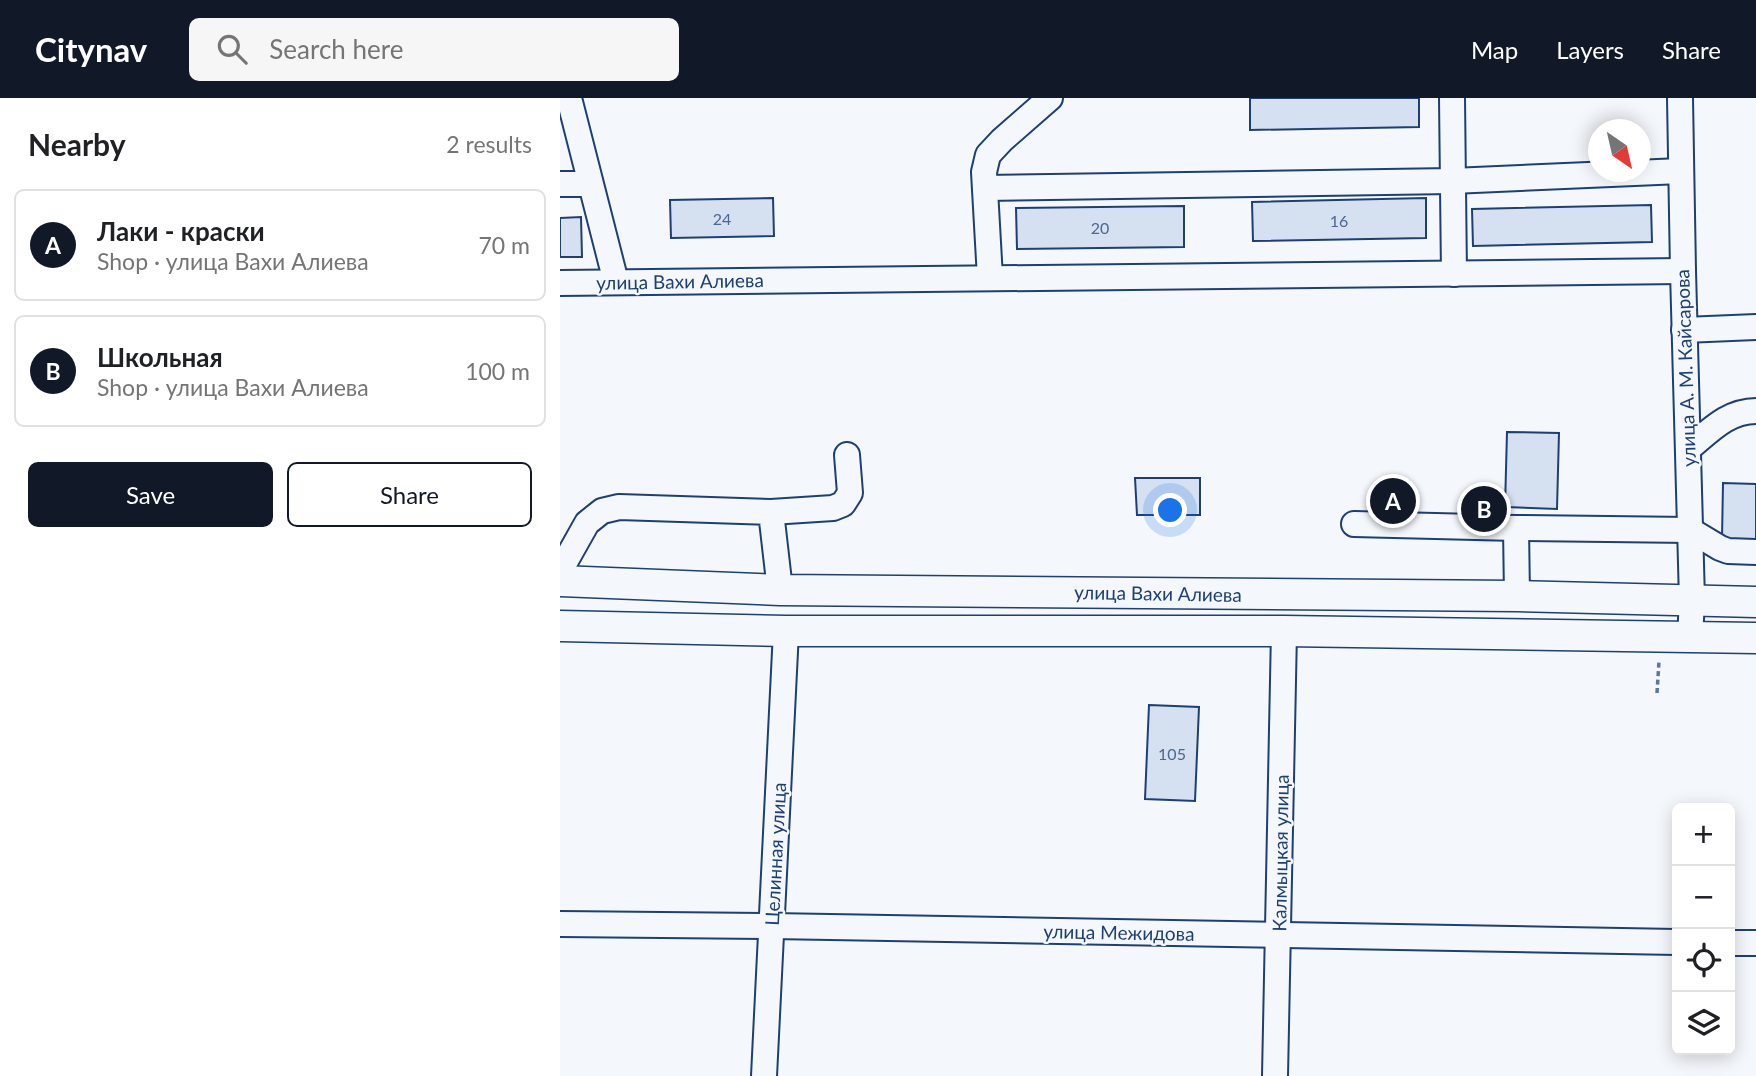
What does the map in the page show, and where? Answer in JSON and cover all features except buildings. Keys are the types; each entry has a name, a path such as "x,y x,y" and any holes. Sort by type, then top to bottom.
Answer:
{"main road":[{"name":"улица Вахи Алиева","path":"560,580 780,590 1517,596 1756,602"},
{"name":"улица Вахи Алиева","path":"560,626 786,631 1284,631 1756,638"}],"street":[{"path":"569,98 616,282"},
{"path":"990,278 984,172 988,155 1050,98"},
{"path":"1452,98 1454,274"},
{"name":"улица А. М. Кайсарова","path":"1680,98 1692,600 1690,638"},
{"path":"985,188 1452,181 1681,171"},
{"path":"560,184 590,184"},
{"name":"улица Вахи Алиева","path":"560,283 1683,271"},
{"path":"1684,330 1756,327"},
{"path":"1688,449 1727,417 1744,411 1756,411"},
{"path":"560,571 587,523 602,511 619,507 771,512 833,508 843,504 850,494 847,456"},
{"path":"771,512 780,590"},
{"path":"1354,524 1690,530 1728,551 1756,552"},
{"path":"1516,528 1517,596"},
{"name":"Целинная улица","path":"764,1076 786,631"},
{"name":"Калмыцкая улица","path":"1275,1076 1284,631"},
{"name":"улица Межидова","path":"560,924 1672,942"},
{"path":"1735,943 1756,943"}],"place":[{"name":"Лаки - краски","path":"1393,501"},
{"name":"Школьная","path":"1484,509"}]}
